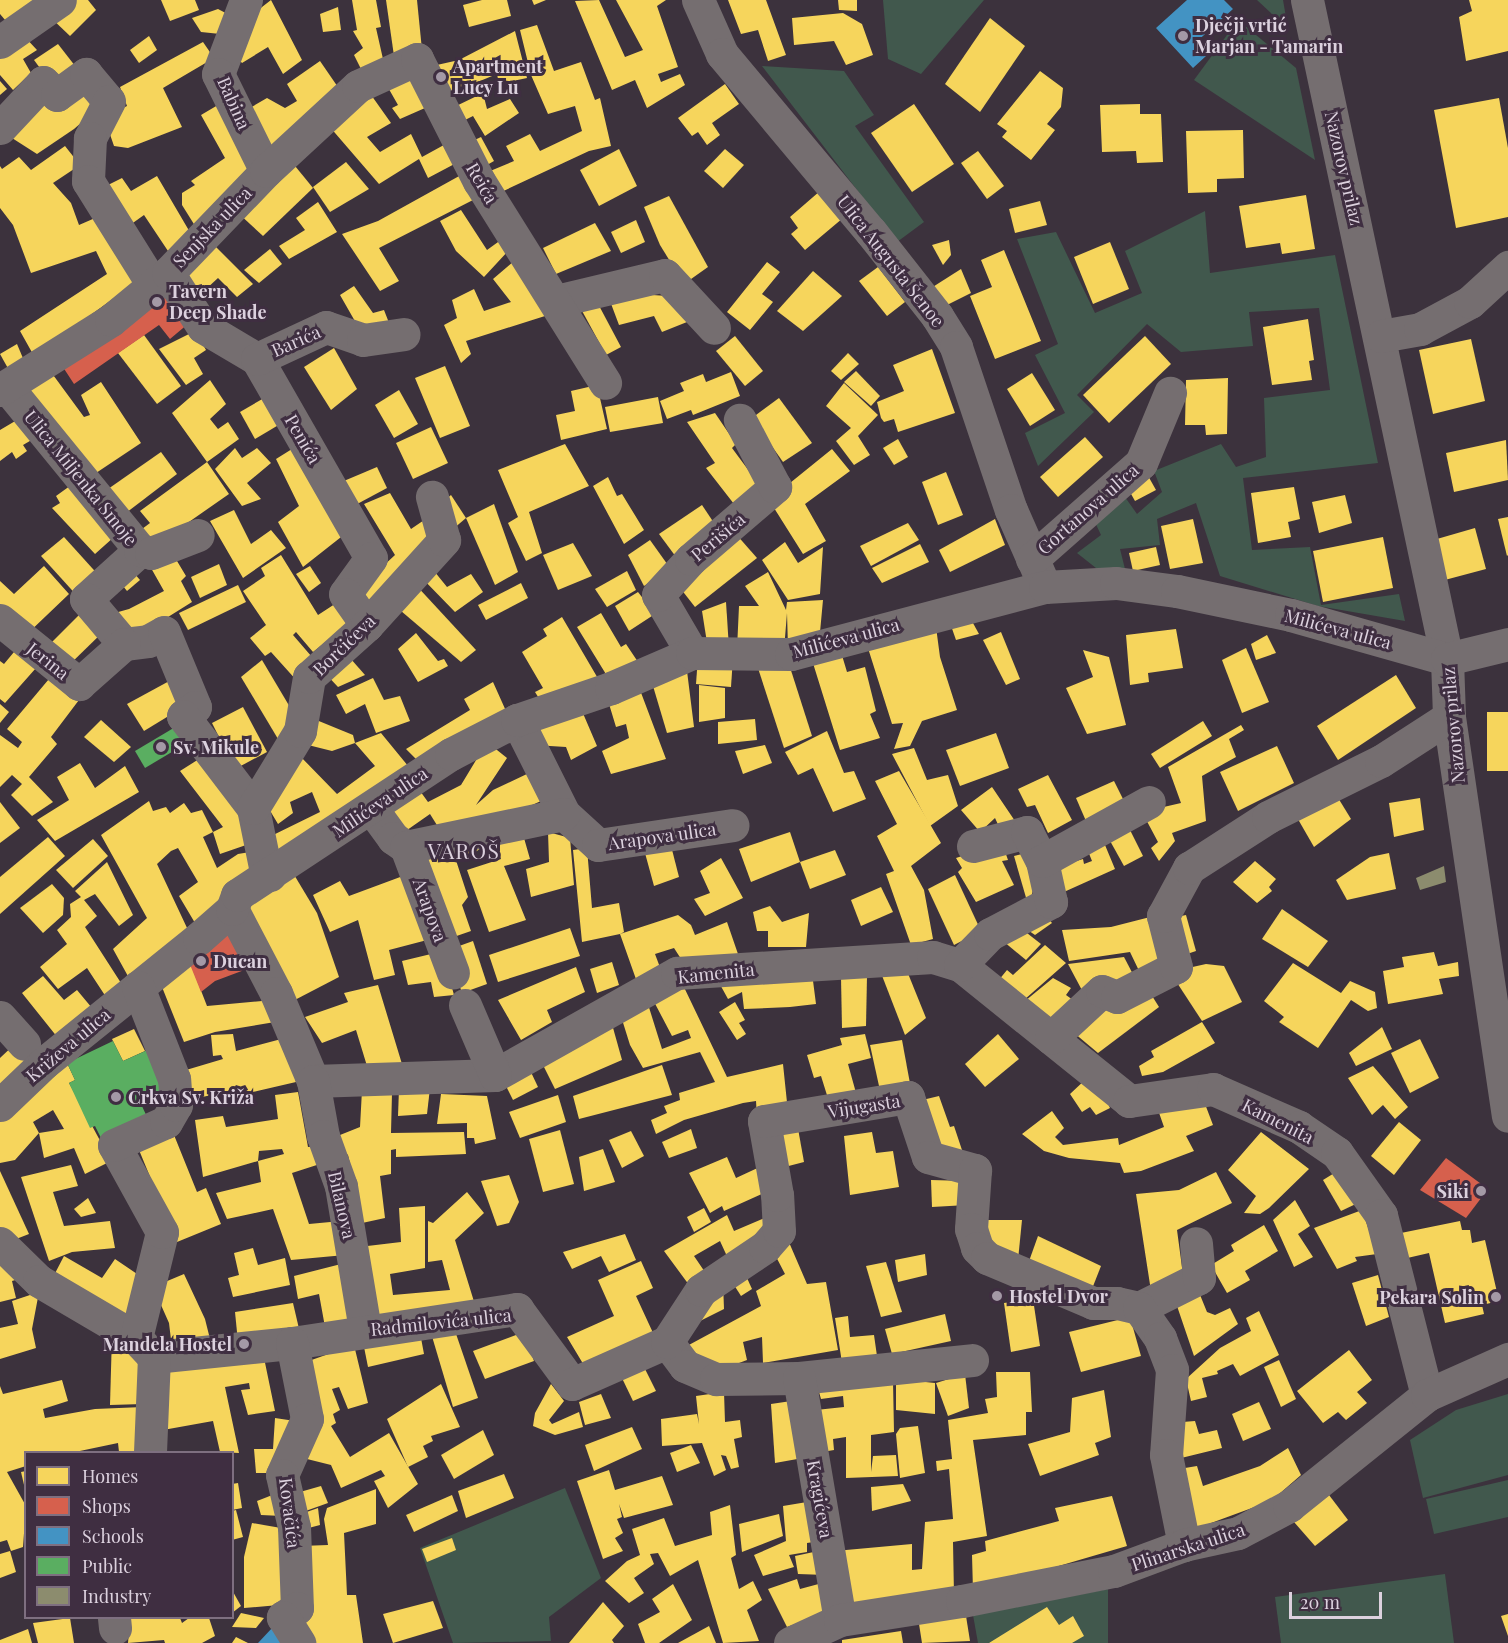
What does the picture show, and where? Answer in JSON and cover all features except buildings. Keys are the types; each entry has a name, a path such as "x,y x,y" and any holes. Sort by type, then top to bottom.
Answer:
{"street":[{"path":"0,42 60,0"},
{"name":"Babina","path":"246,0 218,74 266,171"},
{"name":"Ulica Augusta Šenoe","path":"698,0 722,54 871,232 950,337 1038,573"},
{"name":"Nazorov prilaz","path":"1307,0 1381,336 1447,659 1449,717 1499,995 1508,1116"},
{"name":"Senjska ulica","path":"3,388 111,320 161,279 266,171 358,86 417,59"},
{"name":"Reića","path":"417,59 479,181 556,301 605,383"},
{"name":"Penića","path":"0,128 43,82 57,95 86,74 109,101 90,138 88,182 161,279 203,327 257,359 372,558 345,594 367,625"},
{"path":"1381,336 1420,329 1470,302 1508,267"},
{"path":"556,301 665,275 714,328"},
{"name":"Barića","path":"257,359 326,327 363,340 404,334"},
{"name":"Ulica Miljenka Smoje","path":"3,388 140,550 86,599 124,644"},
{"name":"Gortanova ulica","path":"1038,573 1141,463 1170,393"},
{"name":"Perišića","path":"692,653 658,595 691,559 775,487 740,420"},
{"name":"Borčićeva","path":"253,808 300,731 309,677 367,625 444,540 432,497"},
{"path":"140,550 151,553 198,535"},
{"name":"Milićeva ulica","path":"232,909 237,895 372,809 451,754 517,720 611,688 692,653 791,654 836,642 1038,573 1177,591 1291,615 1447,659"},
{"name":"Jerina","path":"0,620 79,684 124,644"},
{"path":"124,644 148,641 164,632 195,707 183,716 253,808 265,867 270,875"},
{"path":"1447,659 1508,644"},
{"path":"1051,1038 1101,991 1117,997 1176,967 1163,916 1189,868 1268,817 1381,760 1449,717"},
{"name":"Arapova ulica","path":"517,720 564,814 598,845 733,825"},
{"path":"1042,861 1149,802"},
{"name":"Arapova","path":"372,809 393,838 406,848 453,973"},
{"path":"406,848 564,814"},
{"path":"960,965 990,934 1051,902 1042,861 1027,832 973,846"},
{"path":"232,909 276,993 313,1081"},
{"name":"Križeva ulica","path":"0,1105 44,1063 232,909"},
{"name":"Kamenita","path":"313,1081 495,1075 677,973 933,957 960,965 1129,1101 1213,1089 1299,1127 1336,1153 1381,1215 1427,1395"},
{"path":"138,987 174,1079 176,1105 166,1122 114,1145 162,1232 145,1348 150,1451"},
{"path":"465,1005 495,1075"},
{"path":"0,1017 24,1044"},
{"name":"Bilanova","path":"313,1081 323,1136 341,1186 365,1330"},
{"name":"Vijugasta","path":"667,1341 701,1290 765,1247 779,1231 777,1195 764,1121 908,1097 928,1157 975,1170 971,1229 977,1248 987,1258 1093,1303 1117,1303 1139,1308"},
{"path":"1184,1545 1166,1455 1172,1370 1160,1338 1139,1308 1199,1278 1196,1243"},
{"path":"1,1246 39,1281 145,1348"},
{"name":"Radmilovića ulica","path":"145,1348 292,1343 365,1330 439,1323 517,1309 572,1384 667,1341"},
{"path":"667,1341 685,1366 716,1379 799,1378 972,1360"},
{"name":"Kovačića","path":"292,1343 308,1419 282,1474 294,1527 297,1608 284,1617 299,1643"},
{"name":"Plinarska ulica","path":"790,1643 840,1620 962,1601 1114,1571 1184,1545 1238,1533 1289,1506 1427,1395 1508,1359"},
{"name":"Kragićeva","path":"799,1378 840,1620"}],"green space":[{"path":"883,0 984,0 921,74 888,59"},
{"path":"1257,0 1283,0 1288,29"},
{"path":"1238,20 1296,68 1315,160 1194,80"},
{"path":"762,66 844,71 874,115 855,126 924,222 897,242"},
{"path":"1205,211 1210,273 1335,255 1378,463 1243,478 1252,550 1310,547 1321,605 1399,594 1405,621 1318,606 1220,576 1196,503 1157,519 1160,545 1120,549 1125,569 1096,568 1077,553 1101,535 1092,516 1120,490 1137,514 1162,492 1154,471 1221,444 1236,467 1266,457 1264,398 1330,390 1319,308 1249,312 1253,346 1181,352 1147,324 1077,395 1094,412 1038,466 1025,433 1065,413 1035,355 1058,344 1017,239 1056,232 1095,313 1142,293 1125,251"},
{"path":"1508,1394 1508,1475 1423,1498 1410,1440 1456,1410"},
{"path":"1508,1480 1508,1517 1434,1534 1426,1499"},
{"path":"565,1488 601,1578 549,1617 551,1641 453,1643 420,1548"},
{"path":"1445,1574 1454,1643 1281,1643 1275,1597"},
{"path":"1108,1589 1108,1643 978,1643 973,1615"}],"place":[{"name":"Dječji vrtić Marjan - Tamarin","path":"1183,36"},
{"name":"Apartment Lucy Lu","path":"441,77"},
{"name":"Tavern Deep Shade","path":"157,302"},
{"name":"Sv. Mikule","path":"161,747"},
{"name":"Ducan","path":"201,961"},
{"name":"Crkva Sv. Križa","path":"116,1097"},
{"name":"Siki","path":"1481,1191"},
{"name":"Hostel Dvor","path":"997,1296"},
{"name":"Pekara Solin","path":"1496,1297"},
{"name":"Mandela Hostel","path":"244,1344"}],"district":[{"name":"VAROŠ","path":"464,850"}]}
